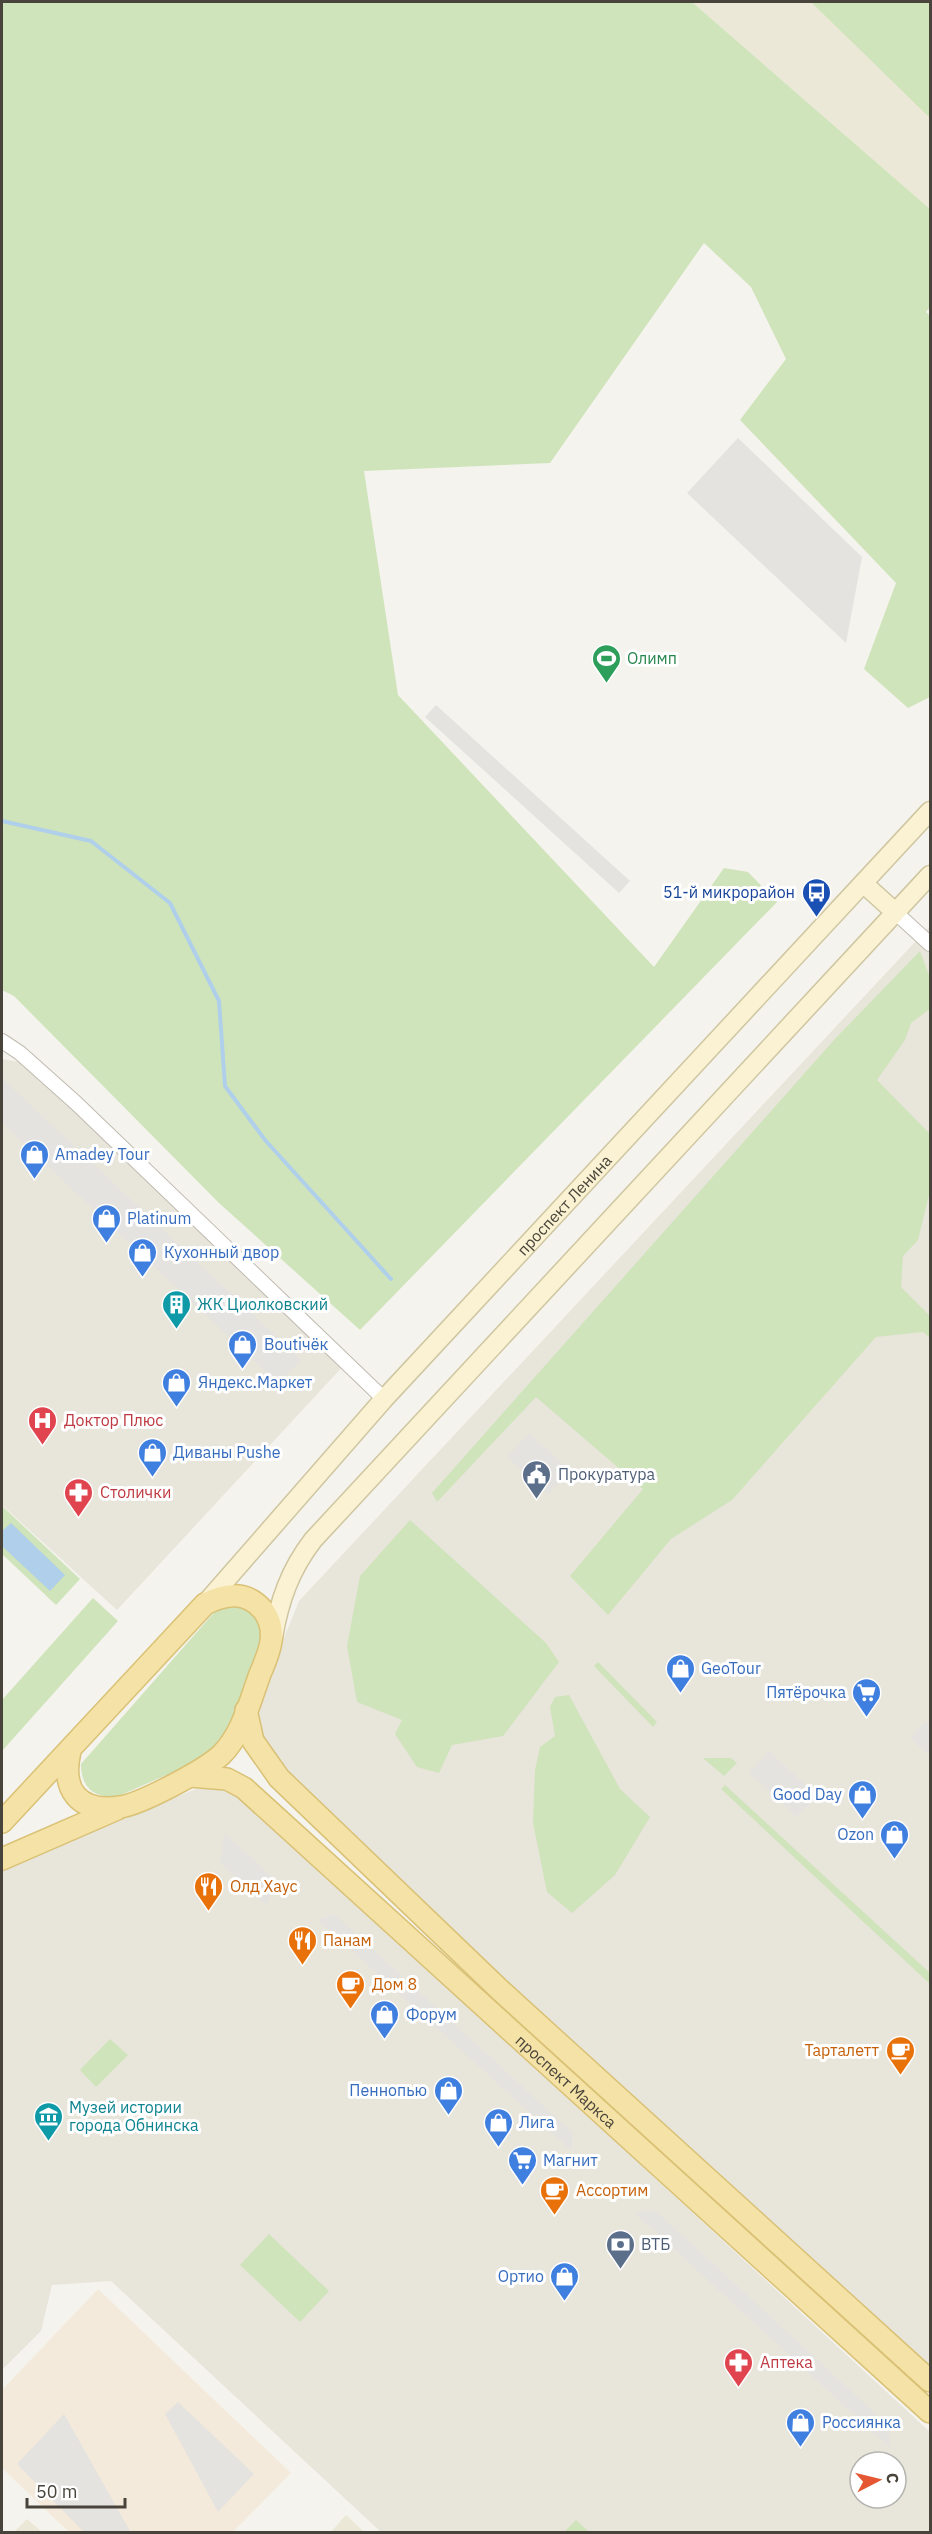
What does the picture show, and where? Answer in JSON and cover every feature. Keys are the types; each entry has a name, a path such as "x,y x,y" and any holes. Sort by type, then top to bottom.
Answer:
{"main road":[{"name":"проспект Ленина","path":"205,1604 384,1399 930,811"},
{"path":"2,1859 190,1776 207,1766 229,1746 272,1645 279,1604 292,1571 312,1540 930,875"},
{"path":"864,884 895,912"},
{"path":"2,1822 205,1604 224,1596 235,1595 254,1603 268,1618 272,1630 272,1645"},
{"name":"проспект Маркса","path":"246,1710 253,1741 279,1778 500,1990 930,2381"},
{"path":"70,1751 65,1771 68,1782 80,1800 100,1807 123,1807"},
{"name":"проспект Маркса","path":"190,1776 227,1779 244,1788 930,2412"},
{"path":"256,1800 279,1778"}],"street":[{"path":"895,912 930,944"},
{"path":"2,1041 20,1053 85,1111 384,1399"}],"shaded area":[{"path":"692,2 930,2 930,209"},
{"path":"738,438 862,557 846,643 687,493"},
{"path":"436,705 630,881 619,893 425,717"},
{"path":"930,926 930,2366 478,1963 291,1777 262,1738 258,1729 257,1711 262,1692 299,1601"},
{"path":"2,1059 27,1063 345,1364 117,1610 2,1505"},
{"path":"2,1078 301,1360 279,1384 2,1123"},
{"path":"529,1433 570,1471 548,1495 507,1457"},
{"path":"925,1721 930,1725 930,1756 910,1738"},
{"path":"769,1751 817,1796 797,1817 749,1773"},
{"path":"221,1786 237,1792 930,2432 930,2532 381,2532 111,2281 52,2285 41,2331 2,2370 2,1870 196,1789"},
{"path":"225,1834 272,1877 274,1890 266,1905 220,1862"},
{"path":"334,1914 572,2132 572,2151 318,1920"},
{"path":"656,2211 890,2427 889,2447 635,2213"},
{"path":"98,2289 291,2473 233,2532 69,2532 2,2468 2,2390"},
{"path":"178,2402 254,2474 218,2512 165,2414"},
{"path":"64,2414 130,2531 84,2532 17,2464"},
{"path":"346,2515 364,2532 331,2532"},
{"path":"27,2519 42,2532 14,2532"}],"green space":[{"path":"2,2 692,2 930,209 930,307 926,312 930,316 930,697 908,708 864,669 896,583 740,420 786,359 751,287 704,243 550,463 364,471 398,695 654,967 724,868 748,872 777,902 360,1330 219,1203 14,996 2,990"},
{"path":"811,2 930,2 930,118"},
{"path":"920,951 930,978 930,1009 911,1023 905,1040 877,1080 930,1134 930,1191 918,1240 903,1256 901,1287 930,1316 930,1338 923,1332 876,1337 732,1500 671,1539 608,1615 570,1576 643,1489 536,1397 437,1502 432,1493 834,1040"},
{"path":"2,1506 80,1579 56,1605 2,1554"},
{"path":"410,1520 546,1643 559,1662 503,1736 452,1745 439,1773 417,1767 395,1734 402,1720 357,1702 347,1646 360,1576"},
{"path":"93,1598 118,1621 2,1751 2,1700"},
{"path":"234,1603 258,1614 261,1632 260,1650 226,1741 207,1757 121,1795 105,1796 92,1791 84,1781 81,1764 218,1608"},
{"path":"598,1662 657,1722 653,1727 594,1666"},
{"path":"569,1695 620,1789 650,1817 615,1875 572,1913 547,1892 533,1823 535,1770 540,1747 555,1736 550,1707 555,1697"},
{"path":"703,1758 731,1758 737,1763 724,1776"},
{"path":"725,1785 930,1973 930,1984 721,1789"},
{"path":"110,2039 128,2055 96,2087 80,2070"},
{"path":"269,2234 329,2291 300,2322 240,2265"},
{"path":"576,2520 589,2532 564,2532"}],"water":[{"path":"11,1523 65,1575 50,1591 2,1546 2,1531"}],"waterway":[{"path":"2,821 91,841 170,903 219,1001 225,1086 265,1140 391,1279"}],"place":[{"name":"Олимп","path":"606,684"},
{"name":"51-й микрорайон","path":"816,918"},
{"name":"Amadey Tour","path":"34,1180"},
{"name":"Platinum","path":"106,1244"},
{"name":"Кухонный двор","path":"143,1278"},
{"name":"ЖК Циолковский","path":"176,1330"},
{"name":"Boutiчёк","path":"243,1370"},
{"name":"Яндекс.Маркет","path":"177,1408"},
{"name":"Доктор Плюс","path":"43,1446"},
{"name":"Диваны Pushe","path":"152,1478"},
{"name":"Прокуратура","path":"537,1500"},
{"name":"Столички","path":"79,1518"},
{"name":"GeoTour","path":"680,1694"},
{"name":"Пятёрочка","path":"867,1718"},
{"name":"Good Day","path":"863,1820"},
{"name":"Ozon","path":"895,1860"},
{"name":"Олд Хаус","path":"209,1912"},
{"name":"Панам","path":"302,1966"},
{"name":"Дом 8","path":"351,2010"},
{"name":"Форум","path":"385,2040"},
{"name":"Тарталетт","path":"900,2076"},
{"name":"Пеннопью","path":"448,2116"},
{"name":"Музей истории города Обнинска","path":"48,2142"},
{"name":"Лига","path":"498,2148"},
{"name":"Магнит","path":"522,2186"},
{"name":"Ассортим","path":"555,2216"},
{"name":"ВТБ","path":"620,2270"},
{"name":"Ортио","path":"565,2302"},
{"name":"Аптека","path":"739,2388"},
{"name":"Россиянка","path":"801,2448"}]}
